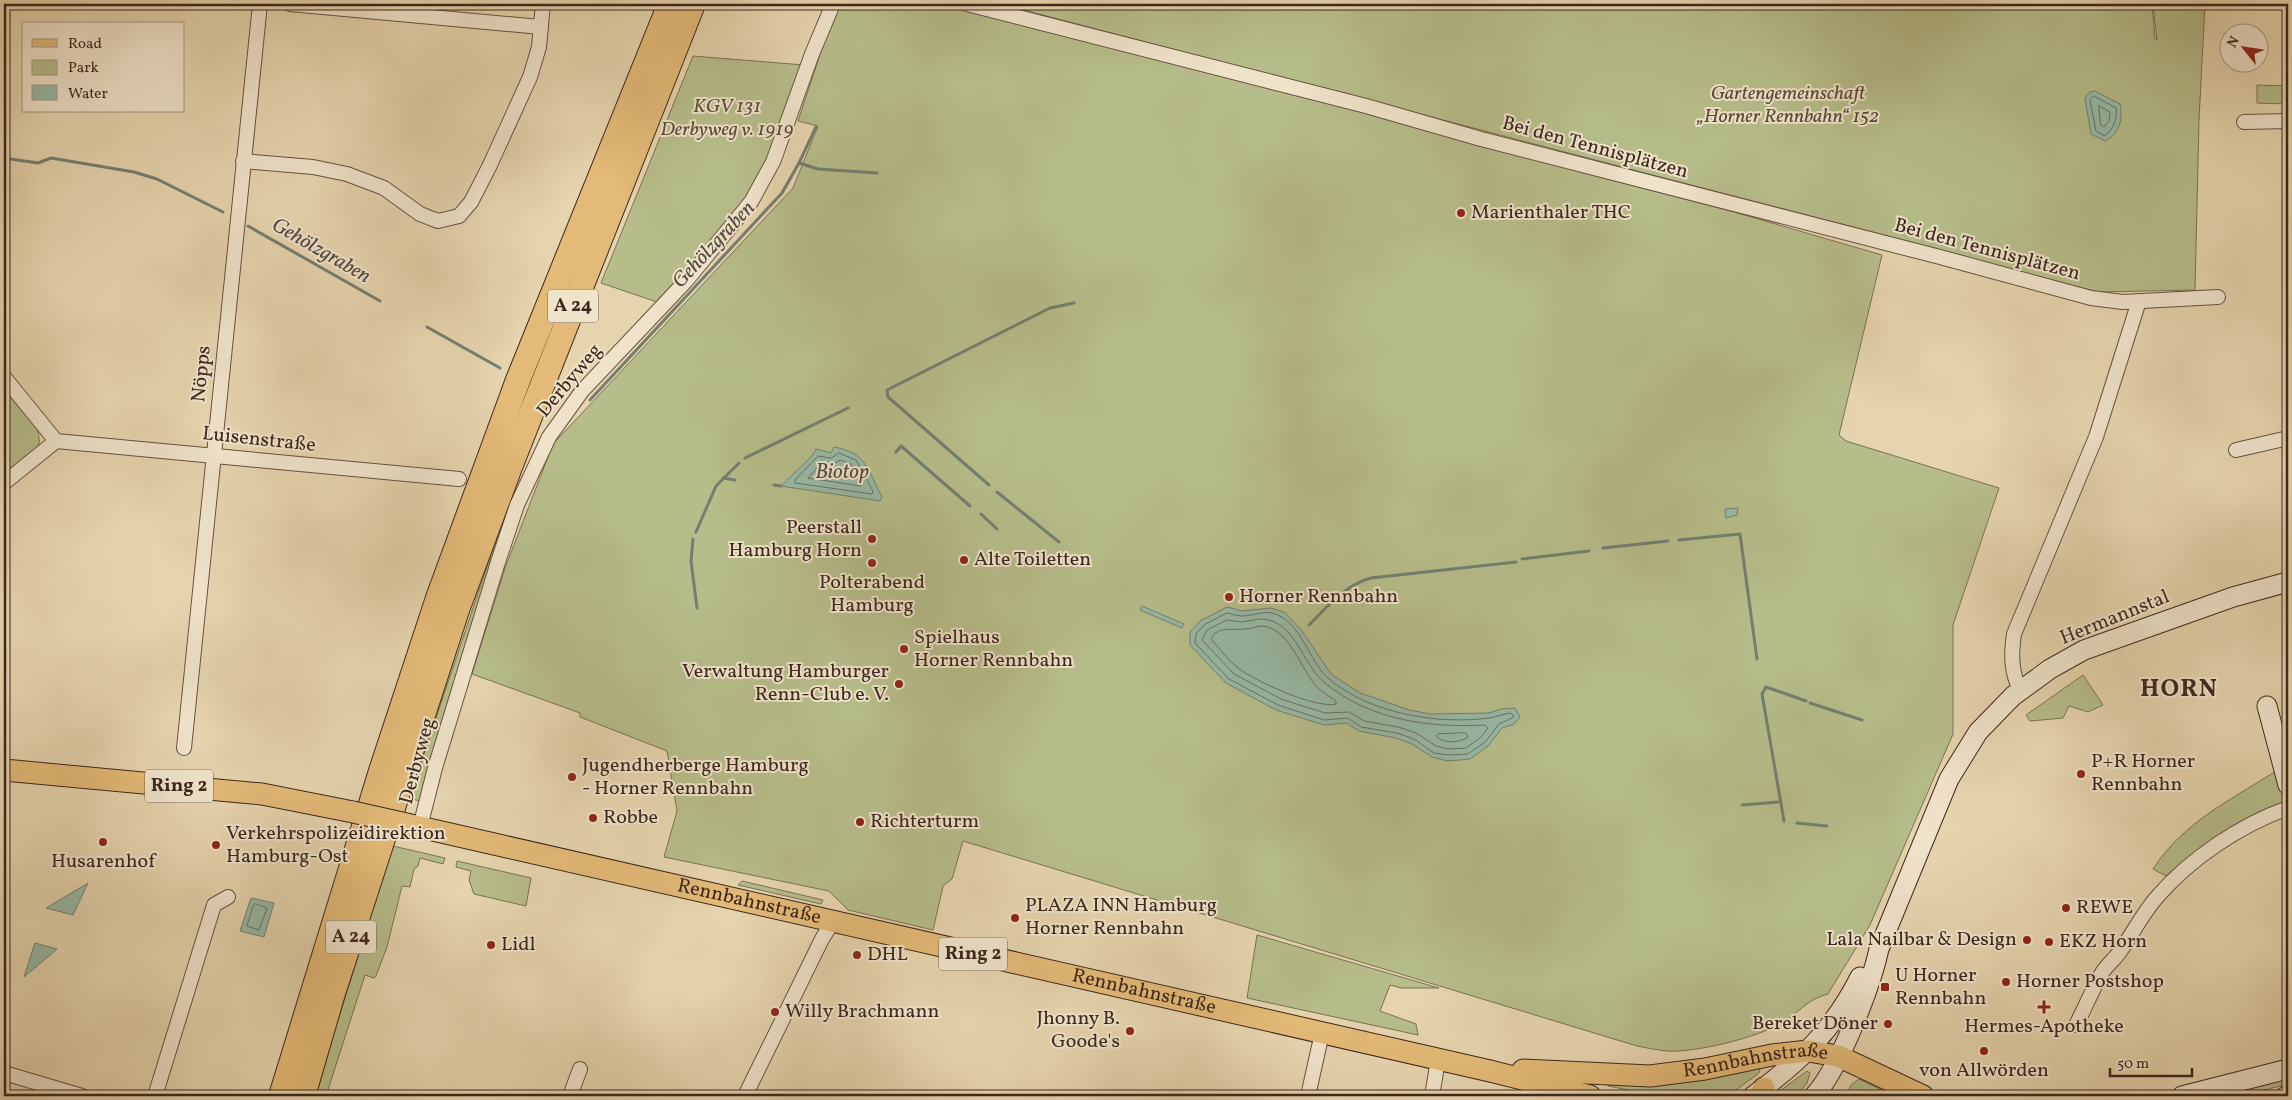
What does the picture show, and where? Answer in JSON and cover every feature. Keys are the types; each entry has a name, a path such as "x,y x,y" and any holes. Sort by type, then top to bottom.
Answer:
{"highway":[{"name":"A 24","path":"280,1096 372,799 438,598 518,380 670,4"},
{"name":"A 24","path":"303,1096 333,993 457,610 510,467 694,4"}],"main road":[{"name":"Rennbahnstraße","path":"4,770 262,794 353,812 1490,1071 1590,1096"},
{"name":"Rennbahnstraße","path":"1490,1071 1533,1070 1650,1076 1705,1070 1772,1055 1808,1051 1838,1056 1923,1096"}],"street":[{"name":"Nöpps","path":"184,748 260,4"},
{"path":"290,4 541,27"},
{"path":"243,161 332,170 364,179 384,188 429,219 450,220 459,216 475,194 525,91 539,47 543,4"},
{"name":"Derbyweg","path":"411,825 435,768 517,505 549,437 582,391 686,281 739,218 762,184 833,4"},
{"name":"Bei den Tennisplätzen","path":"967,4 1366,106 1481,139 1940,257 2091,298 2111,302 2218,297"},
{"path":"2244,122 2288,121"},
{"path":"2020,690 2014,675 2011,656 2014,634 2096,437 2140,301"},
{"path":"4,377 56,441 4,483"},
{"path":"2236,450 2288,438"},
{"name":"Luisenstraße","path":"56,441 459,479"},
{"name":"Hermannstal","path":"1814,1096 1825,1083 1874,973 1879,949 1954,770 1978,732 2020,690 2084,650 2232,597 2288,582"},
{"path":"2267,706 2288,784"},
{"path":"2076,1025 2102,972 2120,951 2137,923 2169,884 2199,858 2226,840 2252,824 2288,808"},
{"path":"155,1096 214,906 228,897"},
{"path":"745,1096 822,939 833,921"},
{"name":"Hermannstal","path":"1759,1093 1791,1068 1808,1051 1844,1007 1863,969 1879,949"},
{"path":"1308,1096 1322,1033"},
{"path":"1432,1096 1438,1060"},
{"path":"570,1096 580,1069"},
{"path":"2182,1096 2288,1069"},
{"path":"4,1073 82,1096"}],"green space":[{"name":"Horner Rennbahn","path":"841,4 943,4 1535,154 1882,255 1839,435 1846,441 1999,488 1953,625 1953,734 1870,925 1828,994 1820,996 1773,1028 1744,1038 1710,1047 1679,1051 1652,1049 963,841 952,879 943,886 933,930 848,910 829,891 664,857 677,811 667,751 580,717 580,713 472,674 505,568 553,444 793,188 818,126 798,121 829,27"},
{"name":"Gartengemeinschaft „Horner Rennbahn“ 152","path":"1001,4 2152,4 2155,39 2157,40 2153,4 2205,4 2199,120 2195,290 2098,292"},
{"name":"KGV 131 Derbyweg v. 1919","path":"693,56 804,65 759,181 660,303 601,283"},
{"path":"2257,85 2288,86 2288,104 2257,103"},
{"path":"4,384 23,406 35,425 39,443 33,454 4,478"},
{"path":"501,525 506,525 424,802 409,798"},
{"path":"2083,675 2103,705 2088,712 2069,706 2063,718 2030,721 2026,715"},
{"path":"2279,769 2288,803 2238,824 2208,842 2166,876 2153,869 2165,852 2194,824"},
{"path":"393,846 445,858 443,864 420,858 418,866 414,869 410,887 402,886 387,947 376,976 374,978 365,975 326,1096 314,1096"},
{"path":"457,861 531,878 526,906 474,894 469,880 471,871 456,867"},
{"path":"742,881 823,900 821,904 738,885"},
{"path":"1257,935 1439,988 1401,988 1390,985 1380,1011 1416,1024 1418,1035 1247,998"},
{"path":"1761,1065 1759,1073 1728,1096 1660,1096 1608,1086 1609,1082"},
{"path":"1807,1071 1810,1073 1807,1083 1797,1096 1773,1096"},
{"path":"2288,1073 2288,1084 2241,1096 2202,1096"},
{"path":"1859,1079 1894,1096 1846,1096 1851,1085"}],"water":[{"path":"2095,91 2120,104 2121,120 2117,130 2105,141 2091,134 2085,98 2090,92"},
{"name":"Biotop","path":"834,447 853,453 860,458 869,470 882,497 880,501 781,486 812,456 816,449 831,453"},
{"path":"1738,508 1737,515 1726,518 1725,509"},
{"path":"1142,606 1184,624 1182,628 1140,610"},
{"path":"1227,607 1242,611 1271,608 1284,612 1302,631 1331,674 1360,693 1409,710 1430,714 1489,713 1501,709 1515,708 1520,717 1514,724 1502,728 1488,746 1470,759 1448,761 1432,757 1412,744 1396,738 1359,731 1346,723 1324,725 1276,710 1226,683 1190,645 1190,632 1200,621"},
{"path":"88,883 73,915 46,908"},
{"path":"251,898 274,903 264,937 240,931"},
{"path":"35,943 57,949 24,977"}],"waterway":[{"path":"799,163 816,127"},
{"name":"Gehölzgraben","path":"4,158 38,163 51,158 134,172 157,179 223,212"},
{"name":"Gehölzgraben","path":"590,400 782,193 799,163 818,169 877,173"},
{"name":"Gehölzgraben","path":"248,226 380,301"},
{"path":"989,485 888,397 887,390 1050,308 1074,303"},
{"name":"Gehölzgraben","path":"427,327 500,368"},
{"name":"Gehölzgraben","path":"559,386 570,390"},
{"path":"745,458 848,408"},
{"path":"896,452 901,446 970,506"},
{"path":"696,532 716,486 739,463"},
{"path":"723,478 735,480"},
{"path":"774,485 781,486"},
{"path":"997,492 1059,542"},
{"path":"981,514 997,529"},
{"path":"1679,540 1740,534 1757,659"},
{"path":"693,539 691,561 697,608"},
{"path":"1603,548 1668,541"},
{"path":"1522,559 1589,551"},
{"path":"1309,625 1345,591 1371,578 1516,562"},
{"path":"1784,821 1762,694 1766,687 1806,701"},
{"path":"1810,703 1862,720"},
{"path":"1742,805 1778,802"},
{"path":"1797,823 1827,826"}],"place":[{"name":"Marienthaler THC","path":"1461,213"},
{"name":"Peerstall Hamburg Horn","path":"872,539"},
{"name":"Alte Toiletten","path":"964,560"},
{"name":"Polterabend Hamburg","path":"872,563"},
{"name":"Horner Rennbahn","path":"1229,597"},
{"name":"Spielhaus Horner Rennbahn","path":"904,649"},
{"name":"Verwaltung Hamburger Renn-Club e. V.","path":"899,684"},
{"name":"P+R Horner Rennbahn","path":"2081,774"},
{"name":"Jugendherberge Hamburg - Horner Rennbahn","path":"572,777"},
{"name":"Robbe","path":"593,818"},
{"name":"Richterturm","path":"860,822"},
{"name":"Husarenhof","path":"103,842"},
{"name":"Verkehrspolizeidirektion Hamburg-Ost","path":"216,845"},
{"name":"REWE","path":"2066,908"},
{"name":"PLAZA INN Hamburg Horner Rennbahn","path":"1015,918"},
{"name":"Lala Nailbar & Design","path":"2027,940"},
{"name":"EKZ Horn","path":"2049,942"},
{"name":"Lidl","path":"491,945"},
{"name":"DHL","path":"857,955"},
{"name":"Horner Postshop","path":"2006,982"},
{"name":"U Horner Rennbahn","path":"1885,987"},
{"name":"Hermes-Apotheke","path":"2044,1007"},
{"name":"Willy Brachmann","path":"775,1012"},
{"name":"Bereket Döner","path":"1888,1024"},
{"name":"Jhonny B. Goode's","path":"1130,1031"},
{"name":"von Allwörden","path":"1984,1051"}],"district":[{"name":"HORN","path":"2179,689"}]}
